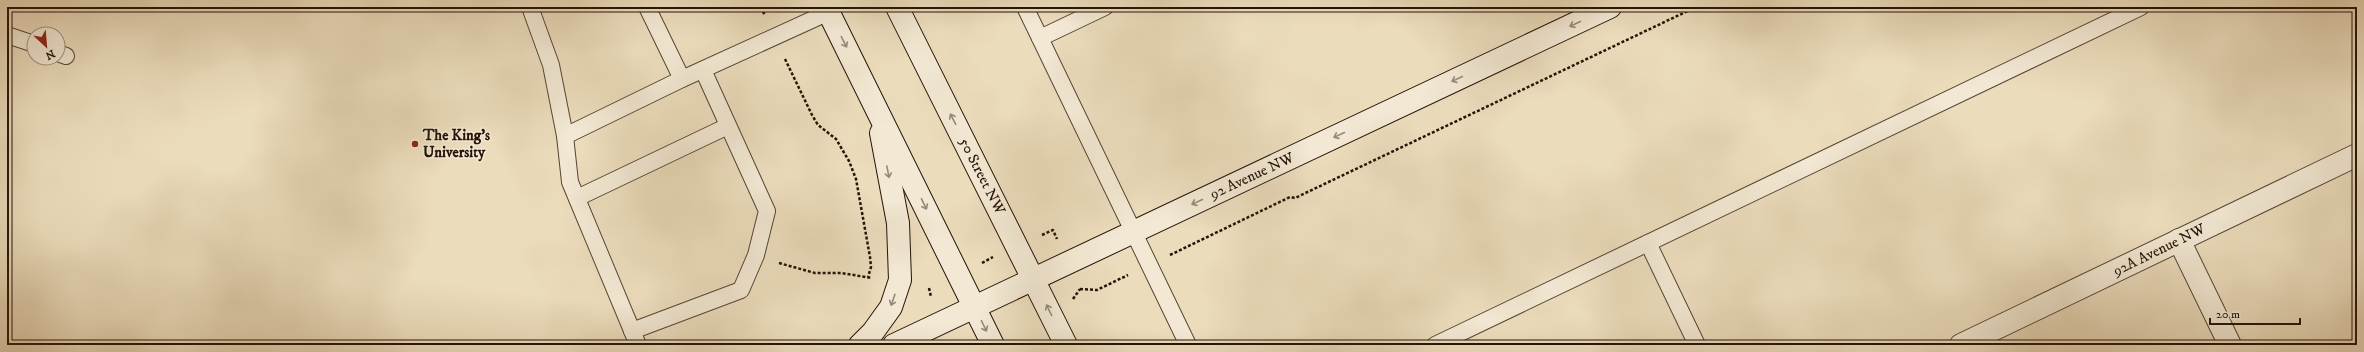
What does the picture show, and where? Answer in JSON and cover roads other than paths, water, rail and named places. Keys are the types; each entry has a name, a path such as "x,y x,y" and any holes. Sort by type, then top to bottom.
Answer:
{"street":[{"name":"50 Street NW","path":"897,7 1066,345"},
{"name":"92 Avenue NW","path":"894,345 1033,278 1069,264 1610,7"},
{"path":"828,9 993,345"},
{"path":"860,345 873,332 891,307 900,280 898,223 876,106"},
{"name":"92A Avenue NW","path":"1961,345 2357,155"},
{"path":"2180,240 2230,345"}],"lane":[{"path":"530,7 551,65 565,136 570,182 635,338 741,290 756,255 766,212 704,70"},
{"path":"647,7 682,79"},
{"path":"1025,7 1188,345"},
{"path":"1040,38 1104,7"},
{"path":"1435,345 2140,7"},
{"path":"565,136 682,79 775,38 828,9"},
{"path":"7,35 26,41"},
{"path":"577,198 728,126"},
{"path":"1648,243 1697,345"}],"place":[{"name":"The King's University","path":"415,144"}]}
